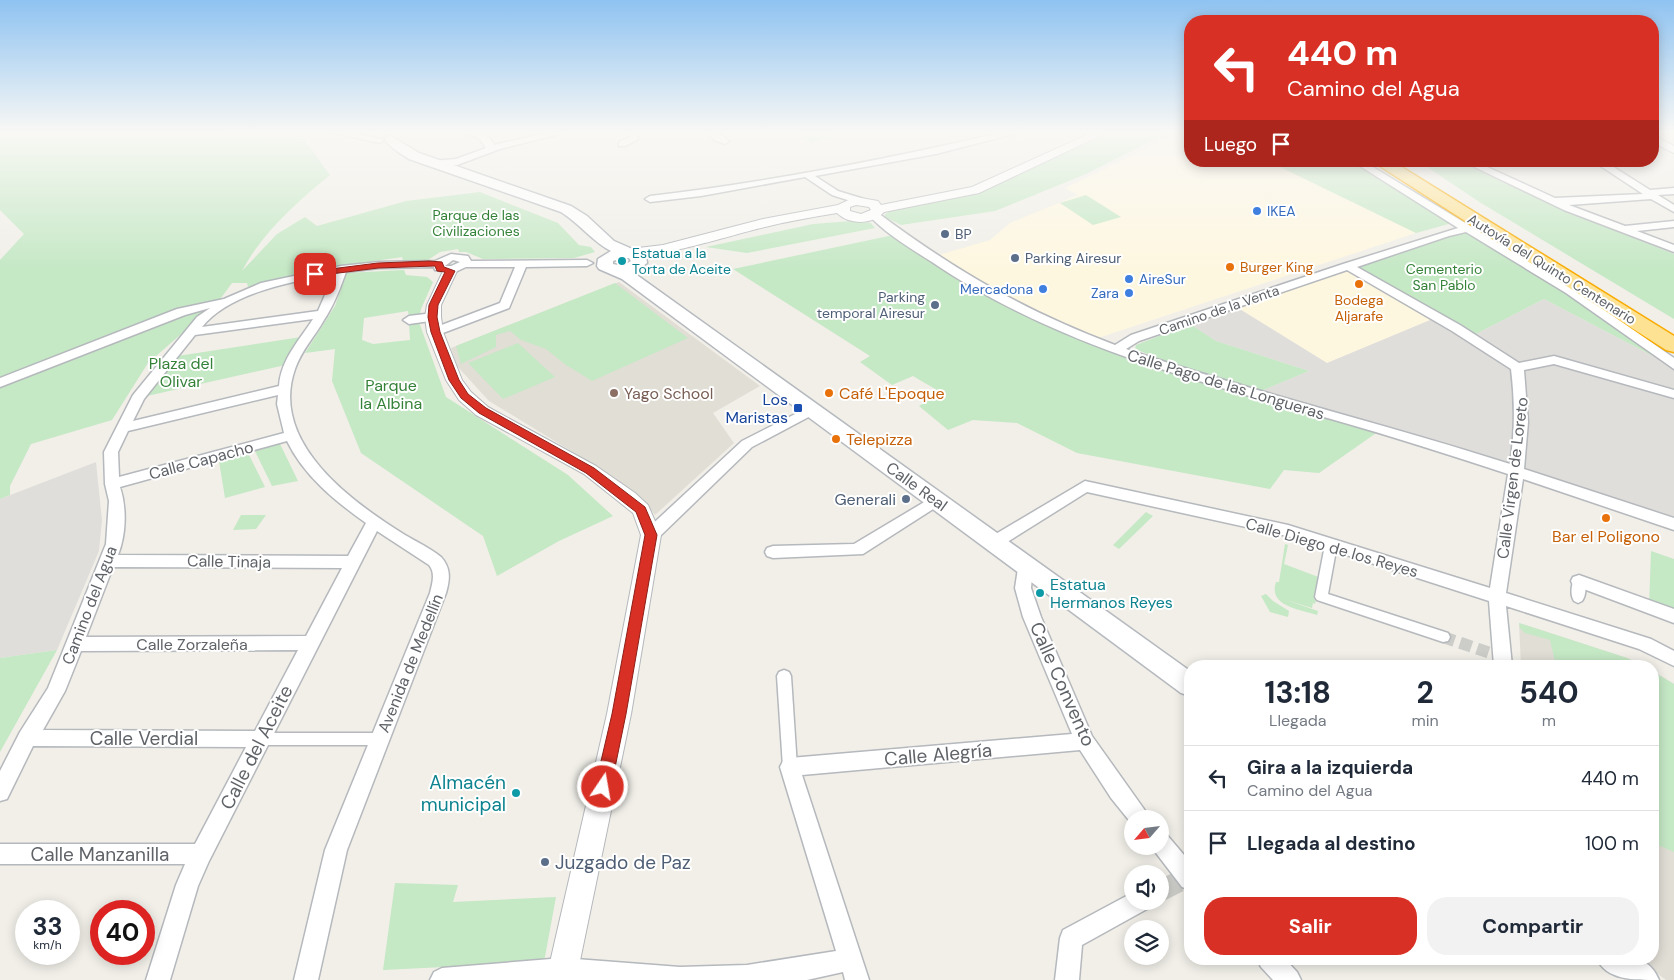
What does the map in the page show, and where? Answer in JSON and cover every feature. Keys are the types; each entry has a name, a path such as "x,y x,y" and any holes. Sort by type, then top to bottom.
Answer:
{"highway":[{"path":"1401,178 1437,197"},
{"name":"Autovía del Quinto Centenario","path":"1406,178 1674,345"},
{"name":"Autovía del Quinto Centenario","path":"1427,178 1674,329"}],"main road":[{"name":"Calle Real","path":"466,178 547,206 568,216 595,239 609,264 813,409 1184,681"},
{"path":"477,178 566,210 582,218 609,244 633,259 643,287"},
{"path":"609,264 633,259"},
{"path":"1621,965 1642,980"}],"street":[{"path":"650,199 701,193 785,178"},
{"path":"812,178 835,193 870,207"},
{"path":"835,193 845,210 859,218 870,207 974,183 985,178"},
{"path":"633,259 845,210 958,193 991,184 1004,178"},
{"path":"1383,178 1570,291 1662,354 1674,365"},
{"path":"1502,178 1542,196 1570,205 1622,230 1674,249"},
{"path":"1625,178 1674,204"},
{"path":"1630,178 1674,209"},
{"path":"1570,205 1674,191"},
{"name":"Calle Pago de las Longueras","path":"870,207 898,234 953,270 1033,316 1116,350 1202,380 1382,429 1674,524"},
{"path":"1622,230 1674,224"},
{"name":"Camino de la Venta","path":"1116,350 1135,338 1447,233 1467,229"},
{"path":"409,320 434,324 505,305 522,264"},
{"name":"Camino del Agua","path":"0,792 27,738 56,692 114,544 117,501 112,484 111,452 138,398 202,320 230,300 290,278 341,269 378,265 609,264"},
{"path":"452,266 434,305 434,324 454,380 465,396 482,411 590,470 628,498 641,510 651,535 619,714 562,975"},
{"path":"1347,266 1456,328 1517,368 1554,360 1673,391"},
{"name":"Avenida de Medellín","path":"306,980 336,850 438,593 442,576 438,563 374,522 322,482 306,462 290,435 285,414 284,389 290,364 322,314 341,269"},
{"path":"0,383 181,312 230,300"},
{"path":"192,332 322,314"},
{"name":"Calle Virgen de Loreto","path":"1503,660 1498,596 1516,472 1523,392 1517,368"},
{"path":"124,428 284,389"},
{"path":"651,535 747,444 813,409"},
{"name":"Calle Capacho","path":"112,484 290,435"},
{"name":"Calle Diego de los Reyes","path":"995,542 1084,486 1288,531 1645,644 1674,659"},
{"path":"773,552 857,550 936,500"},
{"name":"Calle del Aceite","path":"158,980 187,885 201,854 374,522"},
{"path":"1331,545 1322,596 1443,637"},
{"name":"Calle Tinaja","path":"107,561 352,562"},
{"name":"Calle Convento","path":"1025,566 1023,588 1032,617 1085,741 1118,791 1134,810"},
{"path":"1578,598 1579,581 1674,616"},
{"name":"Calle Zorzaleña","path":"75,644 310,643"},
{"path":"442,980 562,975 680,979 738,977 817,967 854,970 790,767 784,676"},
{"name":"Calle Verdial","path":"27,738 260,739"},
{"path":"260,739 379,739"},
{"name":"Calle Alegría","path":"790,767 1085,741"},
{"path":"1169,853 1184,871"},
{"name":"Calle Manzanilla","path":"0,854 201,854"},
{"path":"1067,980 1071,938 1124,909"},
{"path":"1275,965 1290,980"}],"shaded area":[{"path":"1086,178 1302,178 1416,233 1092,340 1078,335 932,257 990,240 1010,223 1078,195 1065,188"},
{"path":"1348,268 1435,318 1327,363 1238,308"},
{"name":"Yago School","path":"619,282 760,386 713,413 734,443 655,515 643,499 607,473 489,401 457,366 451,348"},
{"path":"1544,299 1674,367 1674,524 1261,391 1309,371 1216,341 1190,324 1238,308 1327,363 1435,318 1470,337"},
{"path":"96,462 102,520 99,551 57,650 0,658 0,499"},
{"path":"1519,623 1631,660 1521,660"},
{"path":"1659,675 1674,684 1674,980 1666,980 1646,965 1659,965"}],"green space":[{"name":"Parque de las Civilizaciones","path":"0,178 327,178 293,207 270,231 259,244 242,271 277,234 305,217 317,226 406,201 480,192 558,223 579,245 591,247 595,252 574,258 483,259 466,252 459,252 458,249 440,252 428,260 403,261 402,257 320,269 248,287 247,283 232,283 218,302 148,363 112,420 31,444 10,486 10,495 0,499 0,260 24,234 0,210"},
{"path":"1011,178 1077,178 995,211 901,225 885,217 885,214 896,208 937,201 986,189"},
{"path":"1302,178 1383,178 1456,222 1416,233"},
{"path":"1443,178 1494,178 1554,206 1674,254 1674,319 1481,203"},
{"path":"1086,195 1121,217 1093,225 1060,203"},
{"path":"851,221 871,223 875,228 747,253 706,247 813,224"},
{"name":"Cementerio San Pablo","path":"1467,229 1570,291 1674,367 1544,299 1470,337 1347,266"},
{"path":"898,234 937,259 1078,335 1382,429 1319,473 1284,470 1270,489 1077,453 1017,423 973,420 948,430 919,406 942,393 913,376 892,385 860,362 870,356 733,269"},
{"name":"Parque la Albina","path":"404,270 406,275 427,277 433,282 420,315 409,317 408,311 364,318 362,340 373,344 410,340 409,323 419,322 446,397 568,475 613,516 559,541 497,576 483,536 361,453 332,381 335,349 305,353 335,306 347,273"},
{"path":"615,283 688,338 592,381 566,365 546,349 521,340 510,331 496,335 496,347 461,364 456,346"},
{"path":"1190,324 1216,341 1309,371 1261,391 1175,365 1135,349 1136,345"},
{"name":"Plaza del Olivar","path":"308,336 290,364 138,398 171,357"},
{"path":"518,343 555,377 503,399 468,363"},
{"path":"280,444 298,481 272,486 255,451"},
{"path":"248,453 265,487 225,498 219,461"},
{"path":"1146,512 1153,516 1119,549 1113,545"},
{"path":"241,515 266,515 256,529 233,530"},
{"path":"1285,544 1288,545 1284,564 1321,578 1315,604 1313,603 1312,608 1286,600 1318,611 1317,615 1287,605 1276,596 1276,582 1279,582"},
{"path":"1651,551 1674,559 1674,616 1649,607"},
{"path":"1266,594 1289,611 1288,617 1270,612 1261,596"},
{"path":"1519,623 1631,660 1555,660 1550,640 1525,633 1520,628"},
{"path":"57,650 0,752 0,658"},
{"path":"1659,675 1674,684 1674,852 1659,846"},
{"path":"395,883 458,885 453,902 556,897 544,962 383,970"}],"tunnel":[{"path":"1443,637 1502,657"},
{"path":"1169,886 1184,879"}],"place":[{"name":"IKEA","path":"1257,211"},
{"name":"BP","path":"945,234"},
{"name":"Parking Airesur","path":"1015,258"},
{"name":"Estatua a la Torta de Aceite","path":"622,261"},
{"name":"Burger King","path":"1230,267"},
{"name":"AireSur","path":"1129,279"},
{"name":"Bodega Aljarafe","path":"1359,284"},
{"name":"Mercadona","path":"1043,289"},
{"name":"Zara","path":"1129,293"},
{"name":"Parking temporal Airesur","path":"935,305"},
{"name":"Yago School","path":"614,393"},
{"name":"Café L'Epoque","path":"829,393"},
{"name":"Los Maristas","path":"798,408"},
{"name":"Telepizza","path":"836,439"},
{"name":"Generali","path":"906,499"},
{"name":"Bar el Poligono","path":"1606,518"},
{"name":"Estatua Hermanos Reyes","path":"1040,593"},
{"name":"Almacén municipal","path":"516,793"},
{"name":"Juzgado de Paz","path":"545,862"}],"route":[{"path":"315,274 378,265 439,264 438,267 440,269 450,271 434,305 433,317 435,332 441,348 454,380 465,396 482,411 590,470 641,510 651,535 619,714 603,787"}]}
